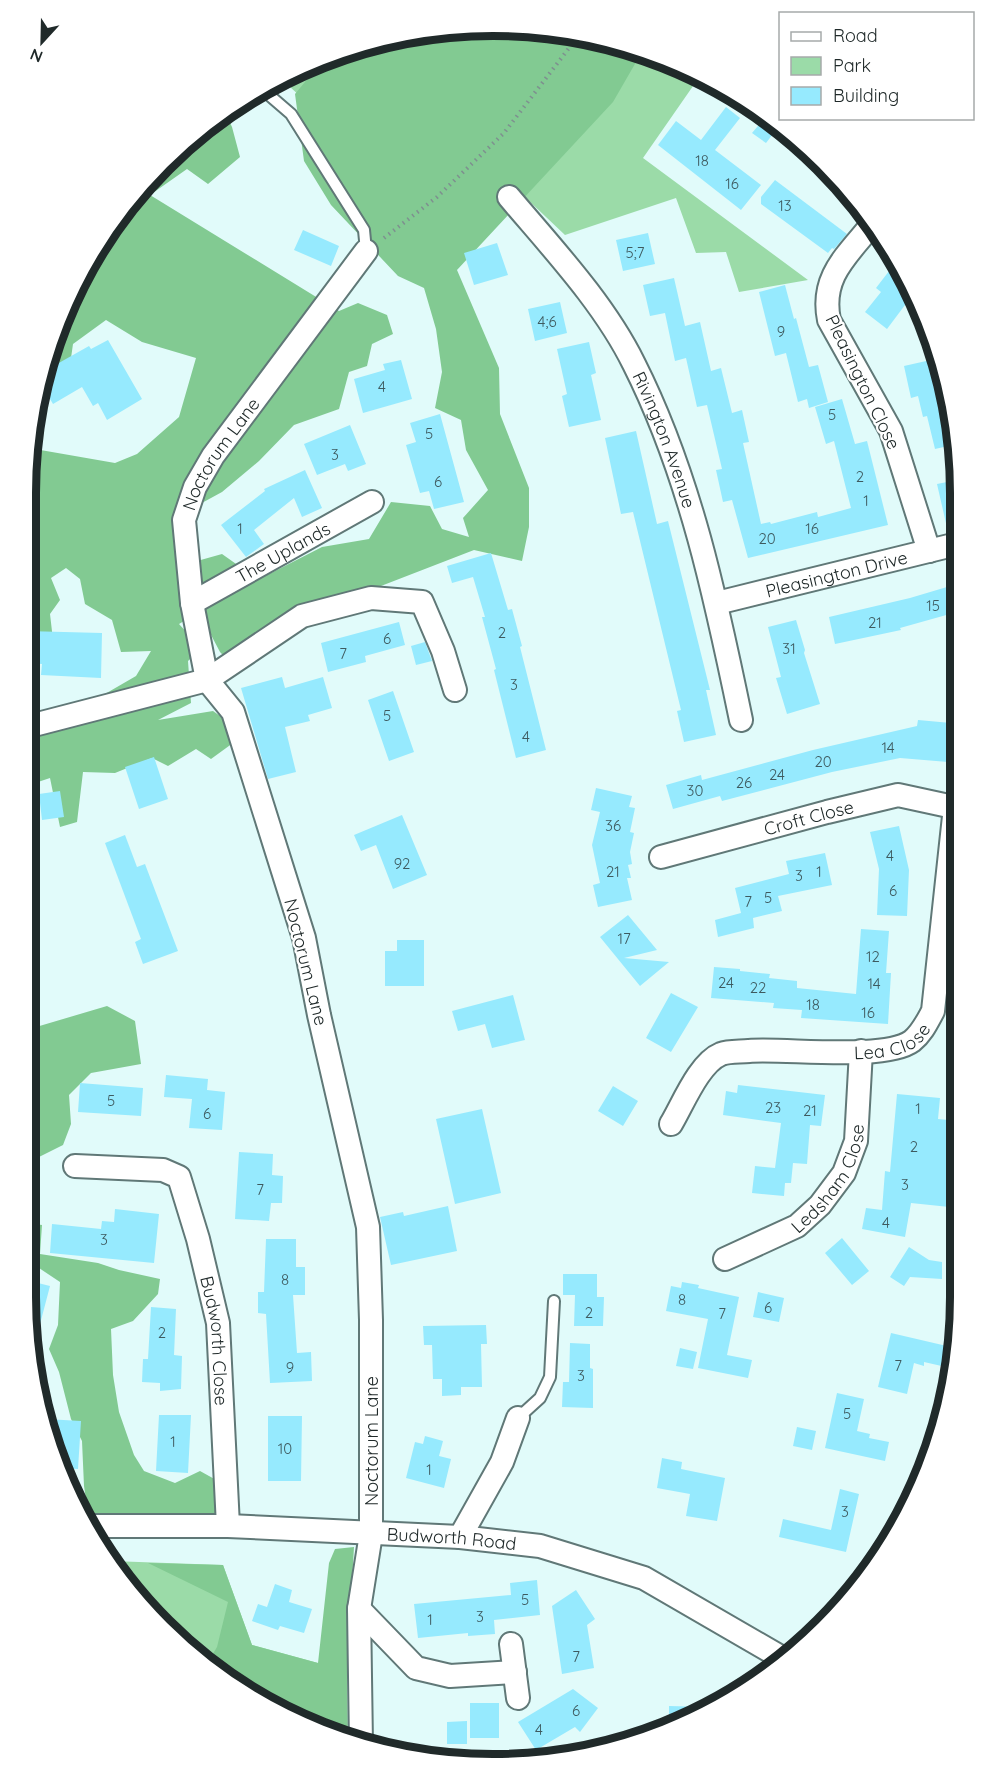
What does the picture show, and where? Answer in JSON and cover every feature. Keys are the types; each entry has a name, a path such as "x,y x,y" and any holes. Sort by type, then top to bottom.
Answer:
{"street":[{"name":"Rivington Avenue","path":"509,196 595,300 634,362 678,470 717,603 741,720"},
{"name":"Pleasington Close","path":"867,231 835,271 827,291 826,307 829,320 891,430 929,551"},
{"name":"Noctorum Lane","path":"361,1734 359,1609 371,1534 371,1320 368,1227 319,1015 304,938 233,712 207,680 192,603 184,520 195,488 213,456 366,251"},
{"name":"The Uplands","path":"192,603 372,502"},
{"name":"Pleasington Drive","path":"717,603 950,546"},
{"path":"36,724 207,680 302,616 371,598 422,602 443,651 456,690"},
{"name":"Croft Close","path":"661,857 898,795 950,806"},
{"name":"Lea Close","path":"671,1124 705,1066 722,1054 760,1050 802,1053 861,1051 894,1048 911,1042 925,1028 933,1011 950,860"},
{"name":"Ledsham Close","path":"725,1259 797,1226 820,1205 844,1173 856,1142 861,1051"},
{"name":"Budworth Close","path":"75,1166 163,1170 179,1177 198,1239 218,1323 228,1526"},
{"path":"460,1537 502,1462 518,1418"},
{"name":"Budworth Road","path":"98,1526 228,1526 460,1537 540,1546 644,1578 777,1655"},
{"path":"359,1609 416,1668 450,1676 514,1672"},
{"path":"512,1644 518,1698"}],"lane":[{"path":"269,95 291,114 364,230 366,251"},
{"path":"518,1418 540,1398 550,1377 554,1301"}],"path":[{"path":"366,251 437,197 504,133 573,43"}],"green space":[{"path":"493,36 523,37 582,45 638,59 613,102 457,270 499,368 500,414 529,488 529,527 522,561 474,550 337,603 236,669 220,652 199,612 179,624 201,648 188,661 191,703 158,720 213,711 223,718 233,743 211,759 196,749 168,766 152,758 115,773 83,772 77,822 60,827 50,778 36,783 36,714 98,698 136,676 151,651 121,652 112,620 85,604 80,579 66,568 51,578 60,600 50,614 53,640 36,644 36,493 38,450 115,463 137,454 179,417 196,358 142,342 106,320 73,344 70,365 53,370 60,346 83,291 113,239 149,192 192,149 215,130 229,120 240,157 208,184 187,169 150,195 339,311 358,303 387,315 393,334 372,344 367,366 349,372 339,409 294,425 259,461 222,492 200,504 187,550 190,563 222,554 239,566 232,593 322,547 369,539 391,502 430,506 442,529 469,537 463,518 488,490 466,450 461,420 435,408 442,372 436,329 424,288 398,276 331,205 304,161 295,94 312,74 346,60 433,40"},
{"path":"463,37 523,37 553,40 640,60 695,83 643,158 808,280 739,292 726,252 696,253 676,198 565,235 507,180 342,135 289,86 291,83 346,60 404,45"},
{"path":"107,1006 135,1021 141,1064 91,1073 69,1095 71,1124 63,1145 36,1158 36,1027"},
{"path":"36,1224 42,1225 40,1254 98,1263 160,1279 158,1294 133,1321 111,1329 113,1375 119,1412 134,1455 144,1471 175,1483 200,1471 218,1481 232,1519 94,1520 87,1506 82,1441 71,1419 59,1372 49,1349 58,1325 60,1282 36,1266"},
{"path":"354,1547 347,1669 348,1731 264,1693 211,1657 217,1647 228,1602 148,1563 223,1565 252,1645 318,1663 329,1563 335,1549"},
{"path":"120,1561 223,1565 252,1645 318,1663 345,1729 264,1693 215,1660 170,1620 149,1598"}],"building":[{"path":"726,107 740,118 715,150 761,185 741,210 658,145 676,121 701,140"},
{"path":"761,123 774,133 766,143 752,133"},
{"path":"775,180 847,234 834,249 832,248 828,253 761,204 761,197"},
{"path":"303,230 339,246 331,266 294,250"},
{"path":"648,233 655,264 623,271 616,240"},
{"path":"497,243 508,275 474,285 464,253"},
{"path":"891,269 908,301 887,329 865,312 881,292 876,288"},
{"path":"674,278 685,326 700,322 711,371 721,368 732,413 742,410 749,442 743,443 761,524 770,522 771,524 817,512 818,517 851,508 834,441 826,444 815,407 842,399 855,444 867,441 888,525 748,558 732,500 723,502 716,470 722,469 707,405 697,407 686,358 675,361 665,313 650,316 643,285"},
{"path":"785,285 809,367 818,365 828,402 809,408 807,399 798,402 786,353 775,356 759,292"},
{"path":"560,302 567,333 535,341 528,309"},
{"path":"108,340 142,399 107,420 98,403 93,406 82,387 53,404 47,394 55,365 89,346 91,349"},
{"path":"589,342 596,373 591,375 601,420 569,427 562,396 567,394 557,349"},
{"path":"401,360 412,399 363,413 354,379 385,370 383,364"},
{"path":"930,360 941,404 947,446 935,449 927,416 923,417 918,396 911,398 904,366"},
{"path":"440,414 464,502 434,509 429,491 420,493 406,445 416,442 410,423"},
{"path":"350,425 366,464 348,471 345,464 317,475 304,444"},
{"path":"636,431 657,524 668,521 710,690 706,690 716,735 684,742 677,711 681,710 633,512 621,514 605,438"},
{"path":"305,470 322,508 302,517 294,498 254,530 264,544 246,557 221,525 265,491 264,489"},
{"path":"950,481 950,532 948,532 937,484"},
{"path":"491,553 508,610 512,609 546,750 516,758 482,617 485,617 473,577 452,583 447,566"},
{"path":"950,586 950,614 900,628 901,630 835,644 829,617"},
{"path":"796,620 820,704 787,714 776,678 781,677 768,627"},
{"path":"399,622 405,645 365,656 366,662 328,672 321,643"},
{"path":"36,631 102,633 101,678 41,675 42,664 36,664"},
{"path":"425,642 432,661 416,665 411,646"},
{"path":"282,677 285,688 323,677 332,708 308,715 310,721 285,727 296,772 268,779 241,688"},
{"path":"393,691 414,752 389,761 368,700"},
{"path":"918,720 950,723 948,762 900,758 832,772 722,801 720,796 673,809 666,785 701,775 702,780 813,750 917,726"},
{"path":"154,757 168,799 139,809 125,767"},
{"path":"596,788 632,796 629,807 635,808 630,832 634,833 630,852 632,864 628,865 631,878 627,878 632,900 598,907 593,885 600,883 592,845 600,812 591,810"},
{"path":"60,791 64,817 42,820 39,794"},
{"path":"402,815 427,875 393,889 376,845 361,851 354,835"},
{"path":"899,826 909,870 907,916 877,915 879,869 870,832"},
{"path":"125,835 137,867 145,864 178,951 143,964 135,942 141,939 105,843"},
{"path":"825,853 832,885 778,896 782,911 753,918 754,928 718,937 715,920 741,913 735,888 789,874 786,861"},
{"path":"628,915 657,950 624,958 669,962 640,986 600,937"},
{"path":"861,929 889,931 886,973 891,973 888,1024 801,1018 802,1010 773,1008 774,1003 711,998 714,967 770,974 769,978 797,981 797,988 856,994"},
{"path":"397,940 424,940 424,986 385,986 385,951 397,951"},
{"path":"671,993 698,1007 671,1052 646,1038"},
{"path":"513,995 525,1040 492,1048 485,1024 458,1031 452,1011"},
{"path":"166,1075 208,1079 207,1090 225,1092 222,1130 189,1128 192,1099 164,1097"},
{"path":"80,1083 143,1088 141,1116 78,1112"},
{"path":"738,1085 825,1095 821,1126 810,1125 807,1164 793,1163 791,1183 785,1183 784,1196 752,1193 755,1166 775,1168 781,1123 723,1115 726,1091 737,1093"},
{"path":"613,1086 638,1101 623,1126 598,1111"},
{"path":"897,1094 940,1098 938,1119 950,1120 950,1207 911,1203 905,1237 862,1229 866,1208 882,1210 885,1171 890,1172"},
{"path":"482,1109 501,1193 455,1204 436,1119"},
{"path":"239,1152 273,1154 272,1175 283,1176 282,1203 271,1203 269,1221 235,1219"},
{"path":"448,1206 457,1251 391,1265 380,1217 403,1212 404,1216"},
{"path":"115,1209 159,1214 154,1263 50,1253 52,1224 101,1229 102,1221 114,1222"},
{"path":"842,1238 869,1271 852,1285 825,1253"},
{"path":"266,1239 296,1239 296,1267 305,1267 305,1295 293,1295 297,1353 311,1352 312,1381 270,1383 266,1314 258,1313 258,1292 264,1292"},
{"path":"909,1247 929,1260 942,1262 942,1279 910,1277 904,1286 890,1277"},
{"path":"563,1274 597,1274 597,1297 604,1297 603,1326 574,1326 575,1295 563,1295"},
{"path":"36,1282 50,1286 38,1333"},
{"path":"682,1282 739,1297 727,1355 752,1360 748,1378 698,1368 708,1319 666,1311 671,1286 681,1288"},
{"path":"758,1292 784,1298 779,1322 753,1317"},
{"path":"151,1307 176,1309 174,1355 182,1356 181,1389 160,1391 160,1383 142,1382 143,1359 148,1359"},
{"path":"486,1325 487,1344 481,1344 482,1387 461,1387 461,1395 442,1396 442,1379 433,1379 432,1345 424,1345 423,1326"},
{"path":"891,1333 947,1346 944,1367 924,1362 924,1366 914,1363 907,1394 878,1387"},
{"path":"570,1343 590,1344 590,1368 593,1369 593,1408 562,1407 563,1382 569,1382"},
{"path":"680,1348 697,1352 693,1369 676,1366"},
{"path":"837,1393 864,1399 857,1431 870,1434 869,1438 889,1442 885,1461 825,1448"},
{"path":"159,1415 191,1415 188,1473 156,1471"},
{"path":"268,1416 302,1416 301,1481 268,1481"},
{"path":"53,1419 81,1421 78,1469 70,1469"},
{"path":"797,1427 816,1431 812,1450 793,1446"},
{"path":"425,1436 443,1441 439,1456 451,1459 444,1488 406,1478 415,1442 423,1444"},
{"path":"662,1458 682,1462 681,1469 725,1478 717,1521 686,1516 690,1494 657,1488"},
{"path":"840,1489 859,1494 846,1552 779,1537 783,1519 831,1530"},
{"path":"537,1580 540,1615 494,1620 495,1634 468,1636 468,1633 418,1638 414,1604 511,1595 510,1583"},
{"path":"275,1584 292,1590 289,1602 312,1609 304,1633 280,1626 278,1630 252,1621 258,1604 267,1607"},
{"path":"576,1590 595,1619 587,1625 594,1668 562,1674 552,1606"},
{"path":"573,1689 598,1708 580,1732 575,1727 536,1750 518,1722"},
{"path":"470,1703 499,1703 499,1738 470,1738"},
{"path":"669,1706 696,1707 695,1707 669,1719"},
{"path":"467,1721 467,1744 447,1744 447,1722"}]}
